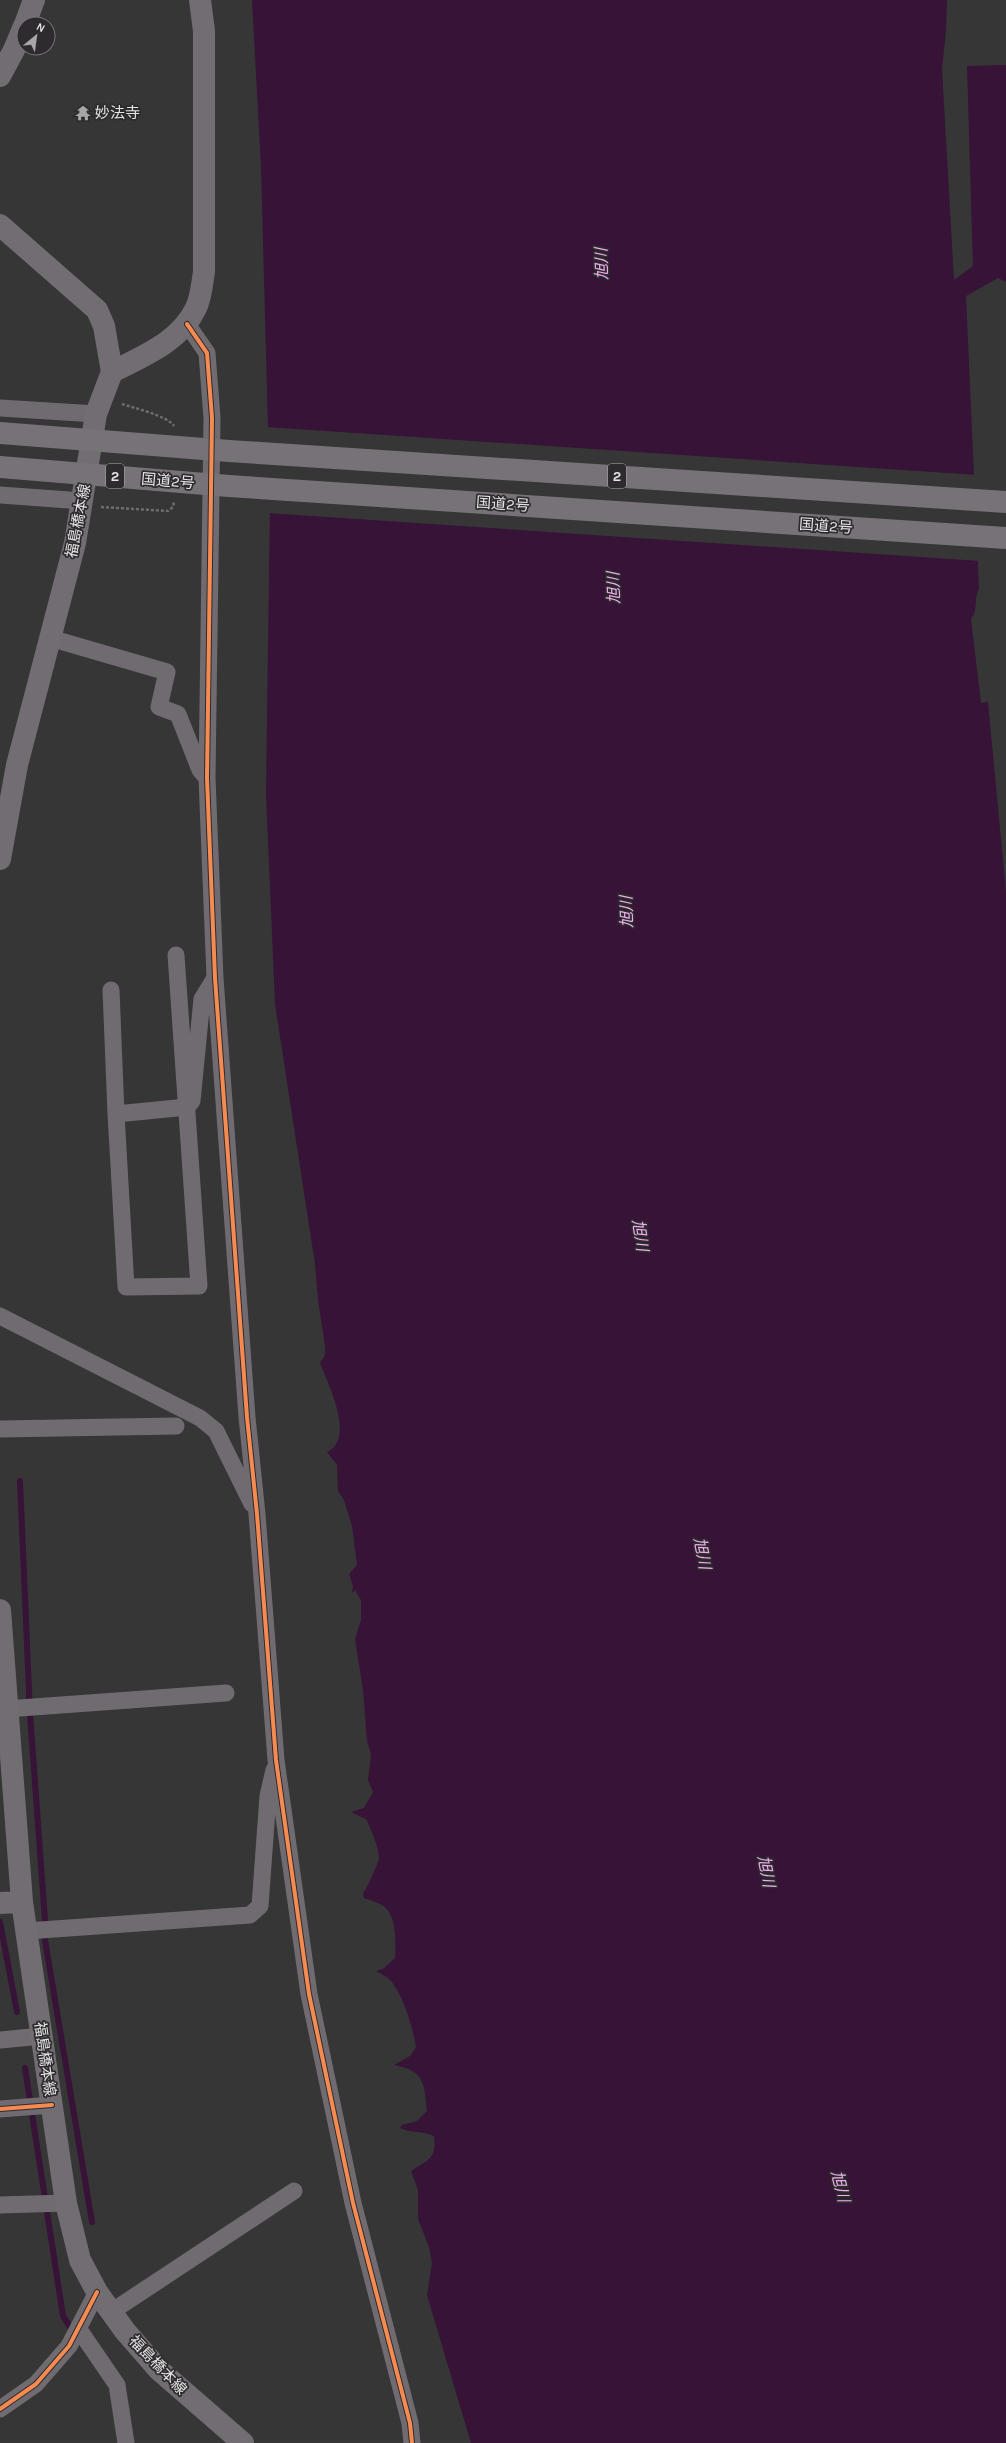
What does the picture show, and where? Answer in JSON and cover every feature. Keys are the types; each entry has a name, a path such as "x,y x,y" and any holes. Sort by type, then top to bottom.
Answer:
{"highway":[{"name":"2","path":"0,433 229,451 1006,502"},
{"name":"国道2号","path":"0,467 229,486 1006,538"}],"main road":[{"path":"28,16 34,0"},
{"path":"0,225 97,310 104,326 112,372 167,342 187,324 197,307 204,272 204,31 200,0"},
{"path":"0,76 7,48 16,36"},
{"name":"福島橋本線","path":"1,846 17,765 75,543 96,414 112,372"},
{"name":"福島橋本線","path":"0,1610 22,1707 22,1902 42,2036 38,2106 53,2203 97,2292 125,2331 159,2370 242,2443"},
{"path":"0,1903 22,1902"}],"street":[{"path":"187,324 198,337 207,353 212,418 208,778 215,978 247,1417 257,1514 276,1760 309,1994 353,2203 410,2423 412,2443"},
{"path":"0,408 96,414"},
{"path":"0,495 83,501"},
{"path":"50,638 167,672 159,707 178,714 200,770 208,778"},
{"path":"111,990 116,1114 126,1287 199,1286 176,955"},
{"path":"116,1114 187,1107 192,1101 202,999 215,978"},
{"path":"0,1316 200,1418 216,1431 257,1514"},
{"path":"0,1429 176,1426"},
{"path":"22,1707 226,1693"},
{"path":"27,1931 250,1915 260,1906 268,1796 276,1760"},
{"path":"0,2040 42,2036"},
{"path":"0,2109 38,2106"},
{"path":"111,2312 294,2191"},
{"path":"0,2204 53,2203"},
{"path":"0,2409 36,2384 75,2333 97,2292"},
{"path":"75,2333 117,2385 126,2443"}],"water":[{"name":"旭川","path":"252,0 947,0 946,31 942,69 954,280 973,266 967,66 1006,65 1006,282 998,278 966,296 979,589 976,596 975,612 971,619 981,703 988,702 1006,892 1006,2443 471,2443 427,2295 432,2263 429,2247 418,2219 418,2190 411,2171 427,2161 433,2154 435,2144 434,2136 400,2128 402,2125 417,2121 427,2111 425,2093 421,2080 417,2075 412,2071 394,2065 410,2056 416,2047 413,2031 400,1996 390,1980 376,1971 383,1969 395,1958 396,1944 393,1922 387,1909 380,1904 364,1898 363,1893 370,1882 377,1865 379,1854 366,1819 351,1812 364,1808 373,1792 368,1780 371,1754 367,1741 363,1690 355,1639 361,1620 361,1600 355,1590 352,1593 353,1586 349,1574 357,1565 352,1526 344,1500 338,1491 337,1465 327,1452 335,1445 339,1435 340,1423 329,1384 320,1363 325,1355 325,1346 318,1300 315,1264 275,1004 266,794 270,502 261,167"}],"pier":[{"path":"266,427 977,475 980,561 268,513"}],"waterway":[{"path":"20,1481 30,1714 45,1920"},
{"path":"0,1922 17,2012"},
{"path":"45,1940 92,2222"},
{"path":"25,2068 63,2316 74,2333"}],"cycle path":[{"path":"187,324 207,353 212,418 207,778 215,978 247,1417 257,1514 276,1760 309,1994 353,2203 410,2423 412,2443"},
{"path":"0,2109 52,2105"},
{"path":"0,2409 36,2384 69,2346 97,2292"}],"place":[{"name":"妙法寺","path":"83,113"}]}
